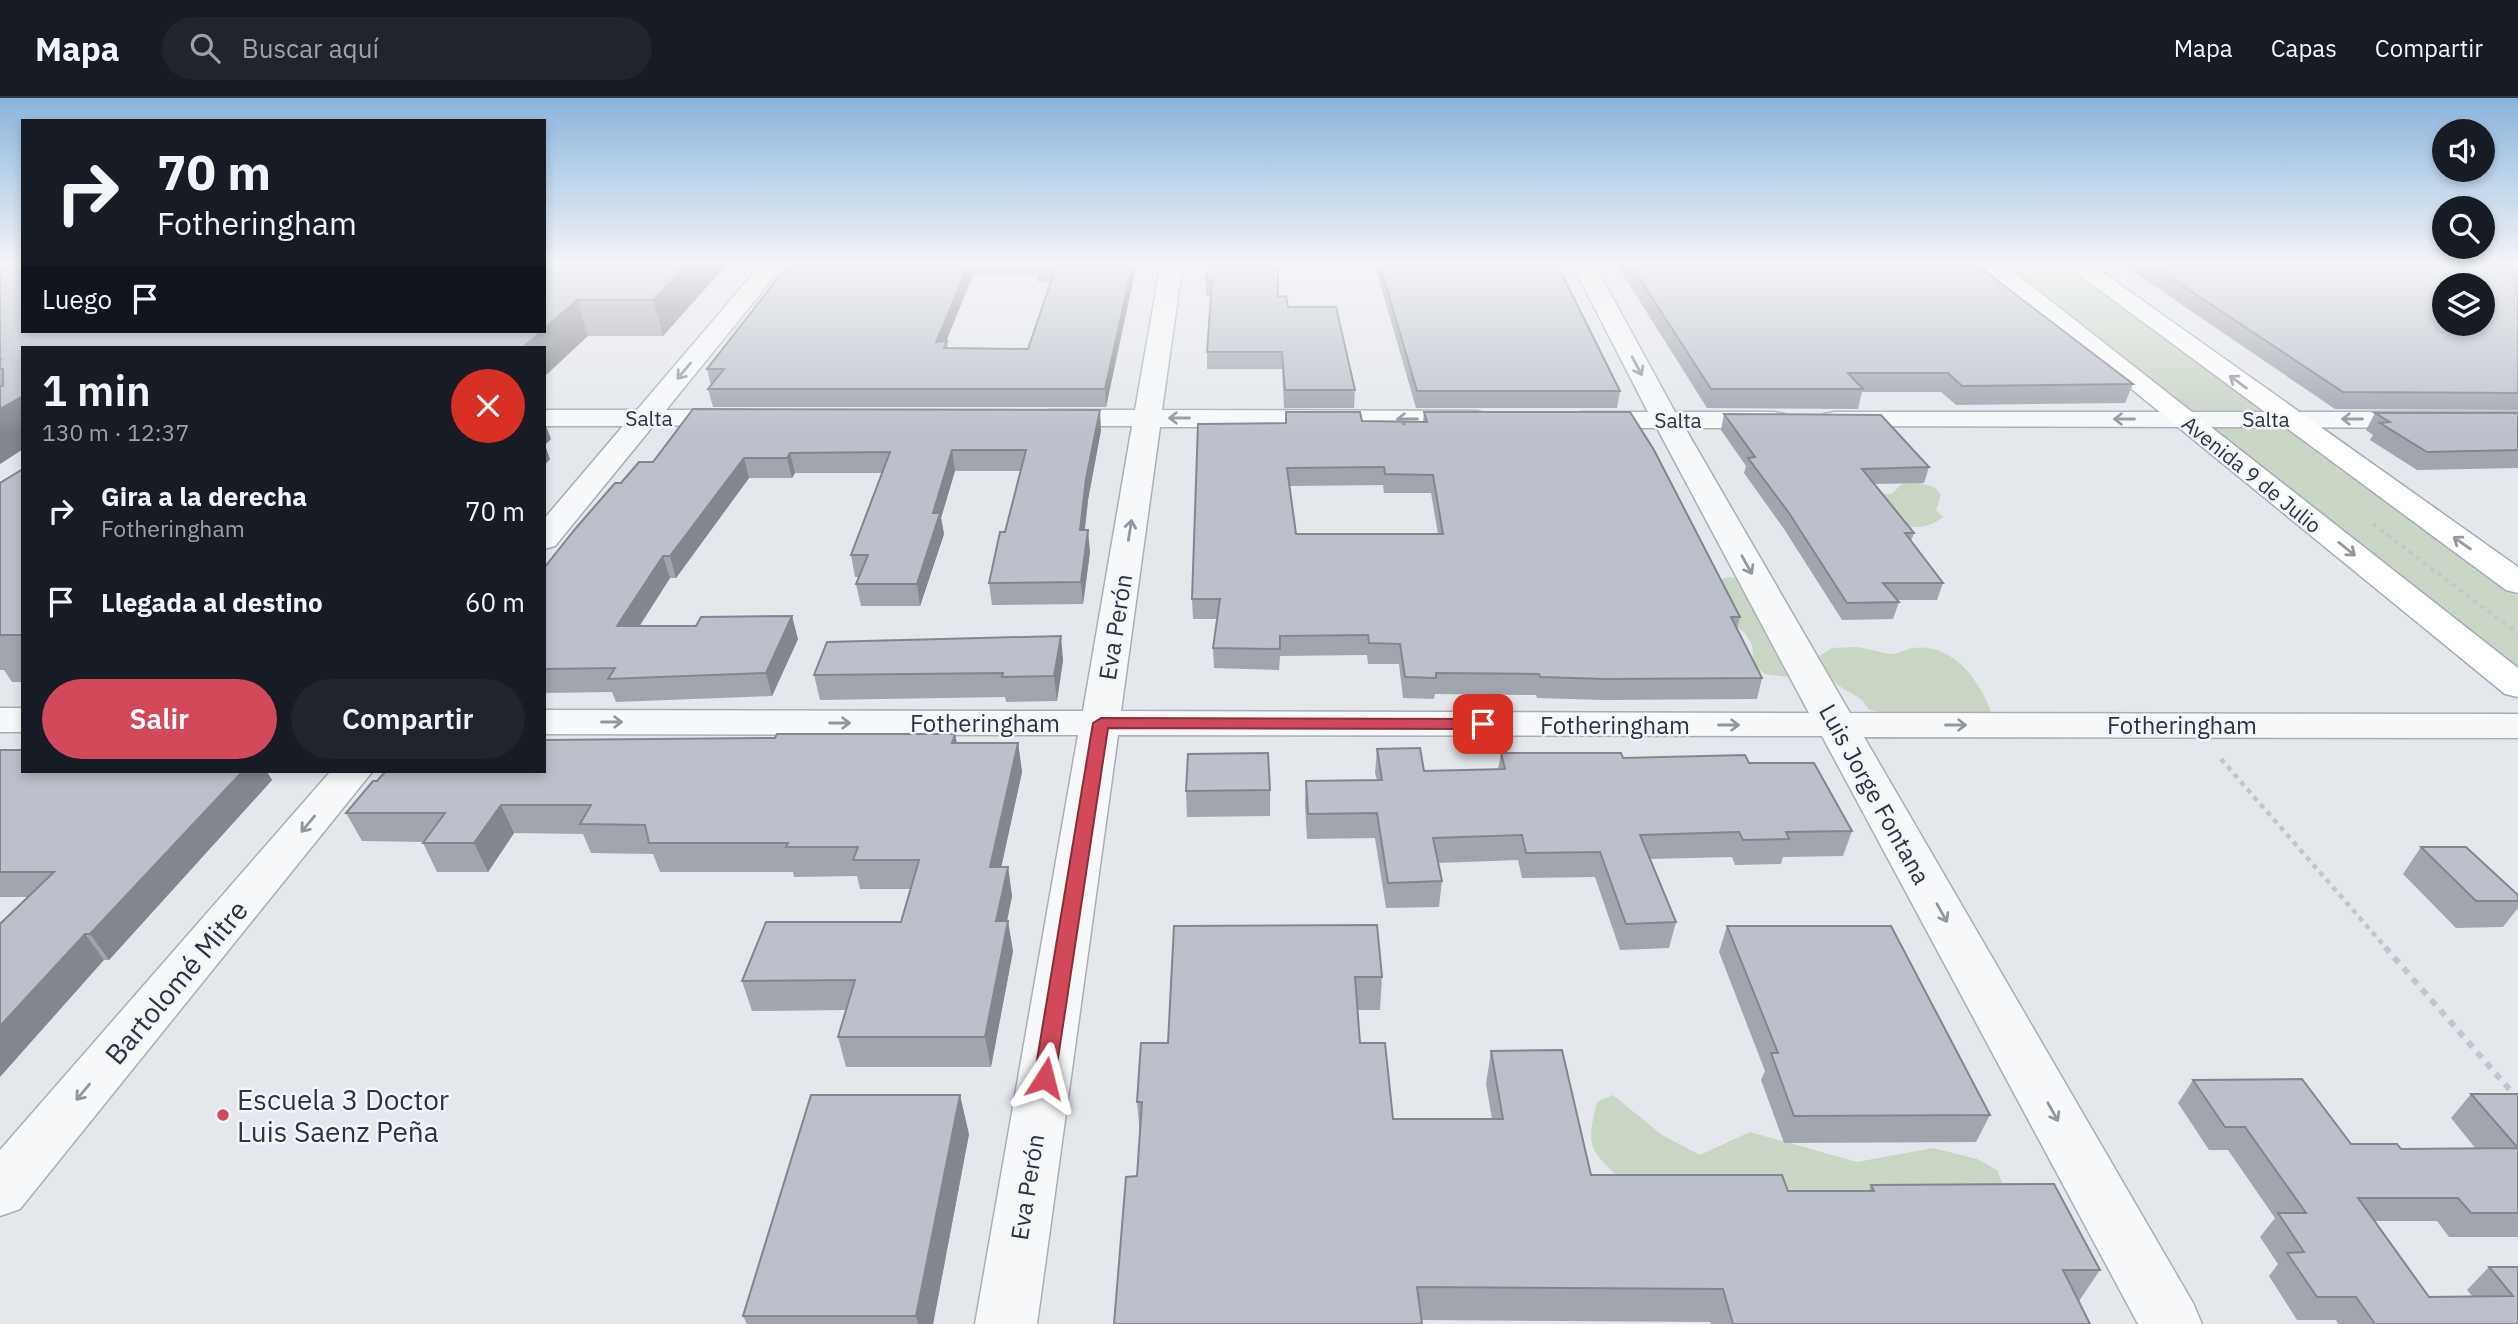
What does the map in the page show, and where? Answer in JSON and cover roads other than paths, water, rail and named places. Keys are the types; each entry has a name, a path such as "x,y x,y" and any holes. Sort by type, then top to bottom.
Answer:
{"main road":[{"name":"Avenida 9 de Julio","path":"2058,319 2518,686"},
{"path":"2152,319 2518,583"}],"street":[{"path":"546,537 727,319"},
{"name":"Eva Perón","path":"1006,1324 1163,319"},
{"name":"Luis Jorge Fontana","path":"1612,319 1666,420 2171,1324"},
{"name":"Salta","path":"546,418 769,418"},
{"path":"1021,418 1502,419"},
{"name":"Salta","path":"1557,419 2518,420"},
{"path":"0,720 21,720"},
{"name":"Fotheringham","path":"546,722 2518,726"},
{"name":"Bartolomé Mitre","path":"0,1191 351,773"}],"place":[{"name":"Escuela 3 Doctor Luis Saenz Peña","path":"223,1115"}]}
